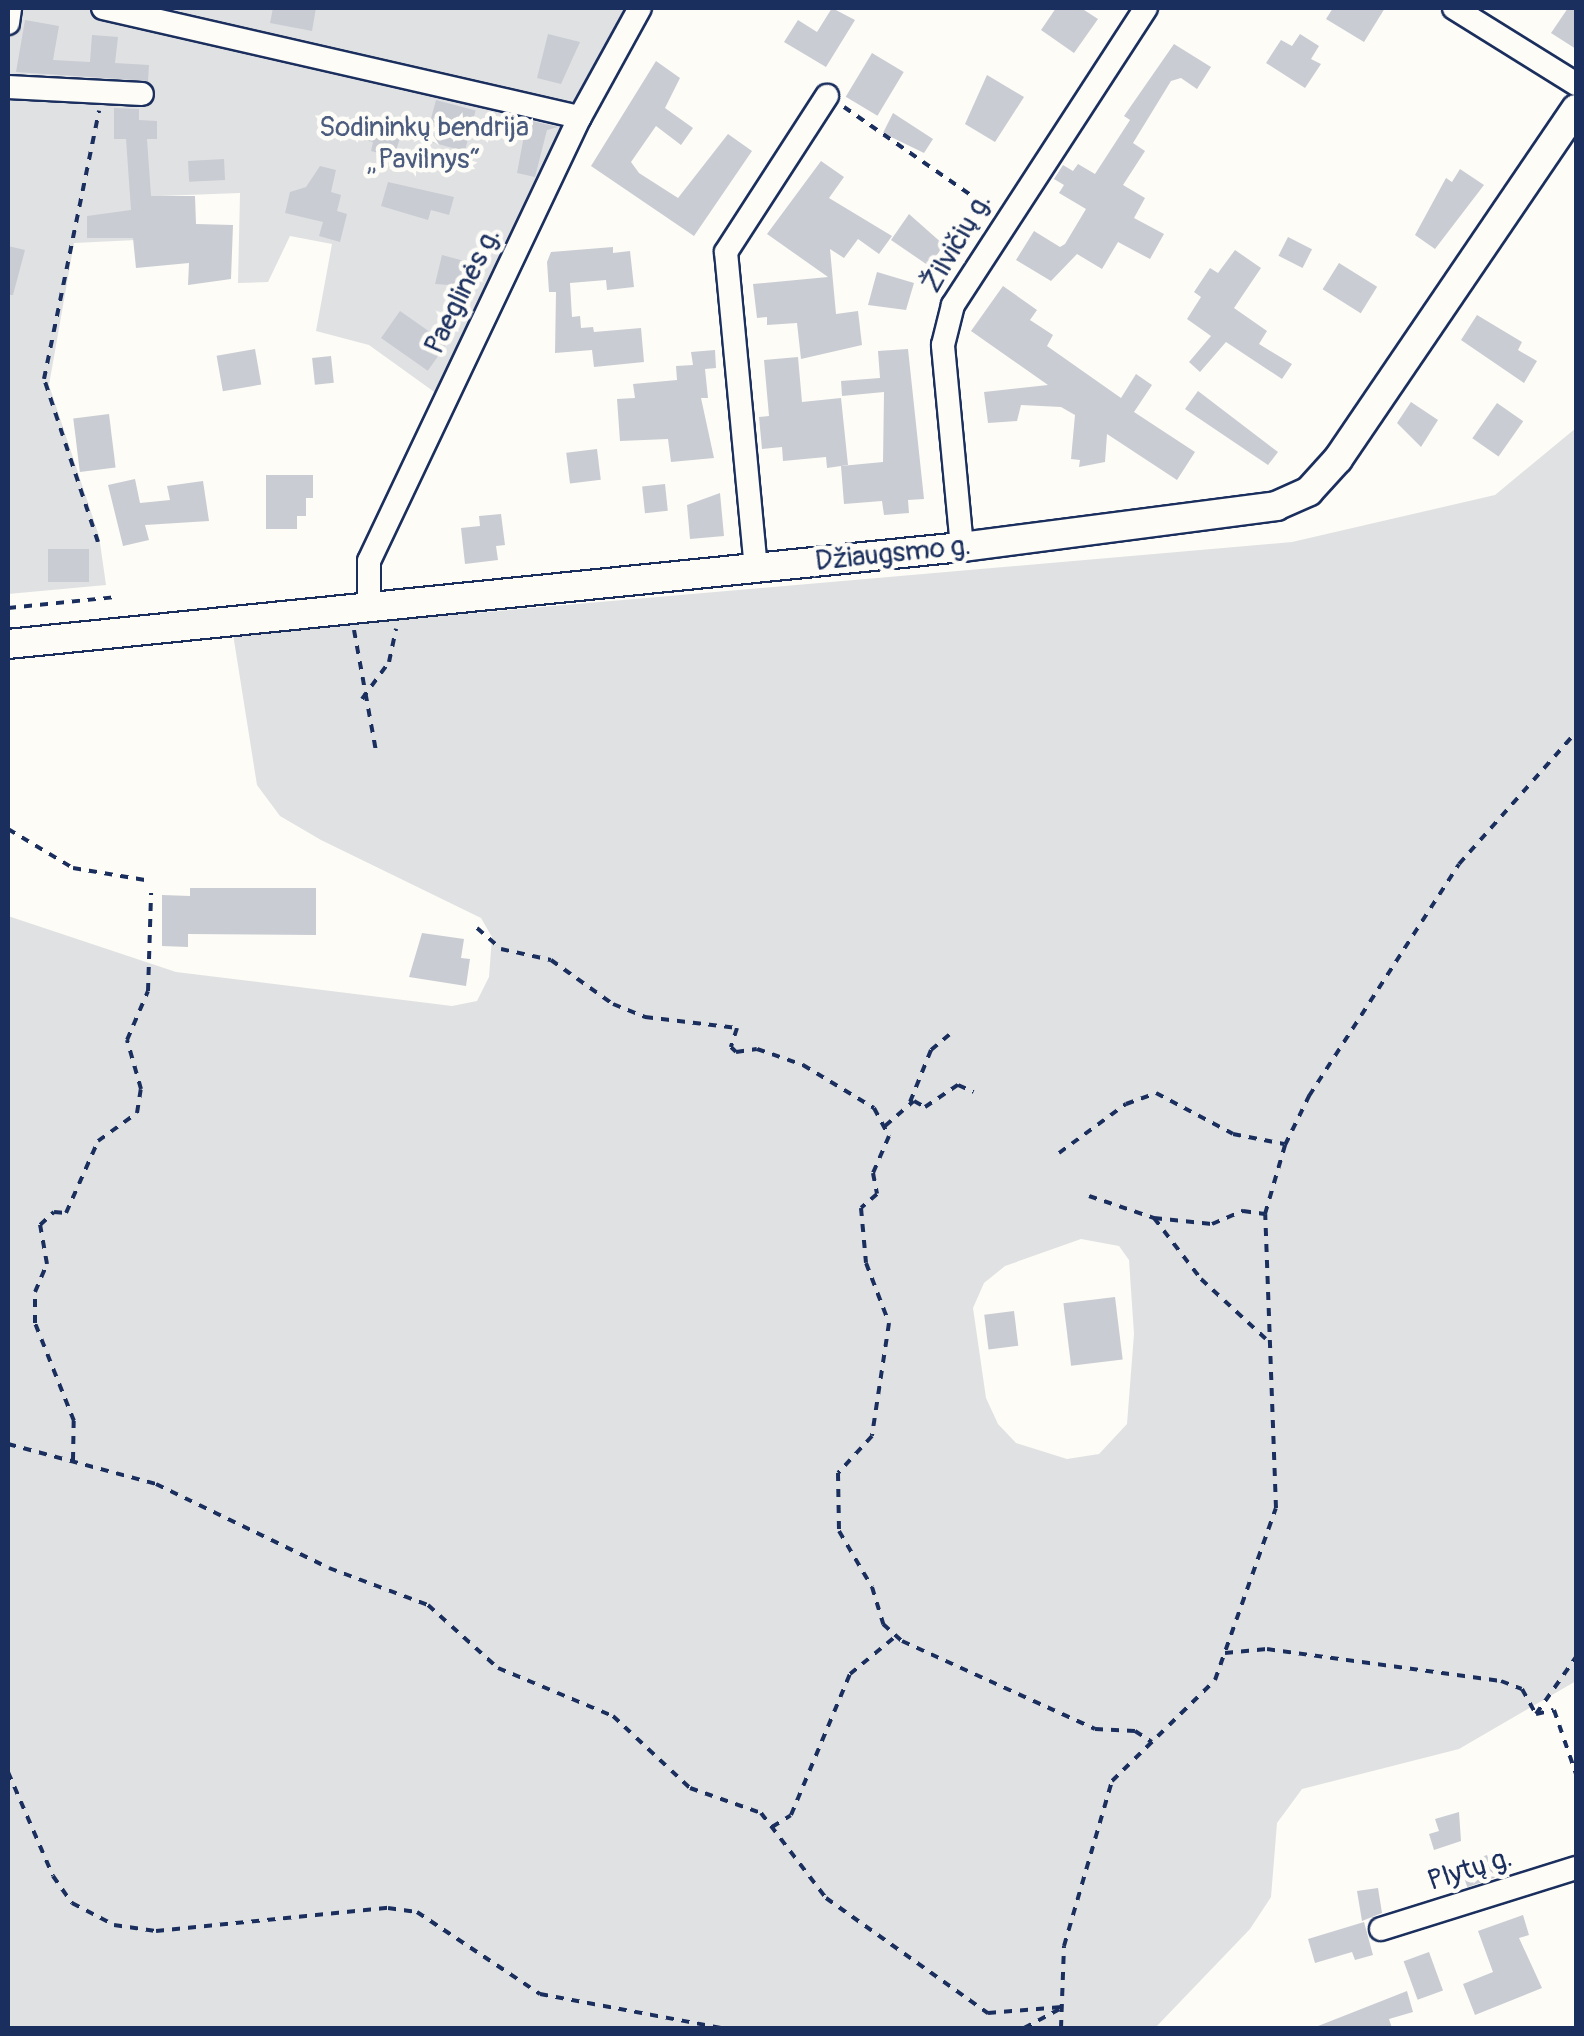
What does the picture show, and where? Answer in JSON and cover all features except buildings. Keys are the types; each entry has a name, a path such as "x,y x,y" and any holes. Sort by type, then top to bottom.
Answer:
{"street":[{"path":"8,23 10,8"},
{"path":"104,8 580,118"},
{"name":"Paeglinės g.","path":"371,609 369,561 580,118 640,8"},
{"name":"Žilvičių g.","path":"962,547 946,327 965,279 1146,8"},
{"path":"1454,8 1576,84"},
{"path":"8,87 142,94"},
{"path":"756,569 726,252 827,96"},
{"name":"Džiaugsmo g.","path":"8,644 1245,515 1309,491 1338,459 1576,108"},
{"name":"Plytų g.","path":"1381,1929 1576,1868"}],"path":[{"path":"98,542 44,379 103,92"},
{"path":"827,96 1004,219"},
{"path":"8,608 117,597"},
{"path":"371,609 362,699 376,750"},
{"path":"362,699 389,662 371,609"},
{"path":"1062,2028 1064,1946 1112,1780 1215,1680 1276,1508 1265,1214 1284,1145 1309,1096 1459,864 1576,732"},
{"path":"8,829 73,868 151,881"},
{"path":"73,1460 74,1421 35,1323 34,1292 47,1264 40,1225 54,1212 66,1213 98,1140 138,1113 141,1089 127,1040 148,991 151,893"},
{"path":"478,928 501,949 551,960 612,1004 645,1017 737,1028 731,1047 736,1052 757,1049 842,1084 884,1126 889,1136 872,1172 877,1194 861,1208 866,1263 890,1323 872,1436 838,1473 836,1518 883,1624 896,1636 1095,1730 1135,1731 1152,1742"},
{"path":"884,1126 896,1122 910,1102 932,1048 950,1034"},
{"path":"910,1102 925,1107 958,1085 974,1092"},
{"path":"1059,1153 1126,1104 1156,1093 1234,1134 1284,1145"},
{"path":"1089,1196 1154,1218 1212,1224 1242,1211 1265,1214"},
{"path":"1154,1218 1201,1279 1268,1341"},
{"path":"8,1444 156,1484 329,1568 428,1605 498,1668 614,1716 690,1788 761,1812 826,1898 988,2014 1062,2008"},
{"path":"772,1827 791,1815 850,1674 896,1636"},
{"path":"1225,1653 1267,1649 1500,1681 1522,1689 1536,1714"},
{"path":"1536,1714 1576,1657"},
{"path":"1536,1714 1554,1710 1576,1774"},
{"path":"8,1772 53,1876 72,1903 114,1925 156,1931 388,1908 417,1912 540,1994 721,2028"},
{"path":"1024,2028 1062,2008"}],"green space":[{"name":"Sodininkų bendrija „Pavilnys“","path":"8,8 648,8 594,104 451,404 369,345 316,331 332,244 290,236 268,282 238,283 240,193 133,197 136,240 74,243 49,385 99,536 106,585 8,594"},
{"path":"1576,428 1576,1681 1459,1749 1302,1789 1277,1823 1271,1897 1250,1929 1155,2028 8,2028 8,916 176,972 452,1006 477,1001 489,977 492,937 481,918 280,816 257,785 233,634 1292,542 1495,495","holes":["1081,1239 1119,1246 1129,1260 1134,1334 1127,1424 1099,1454 1067,1459 1016,1443 998,1424 986,1398 973,1308 984,1283 1005,1266"]}]}
